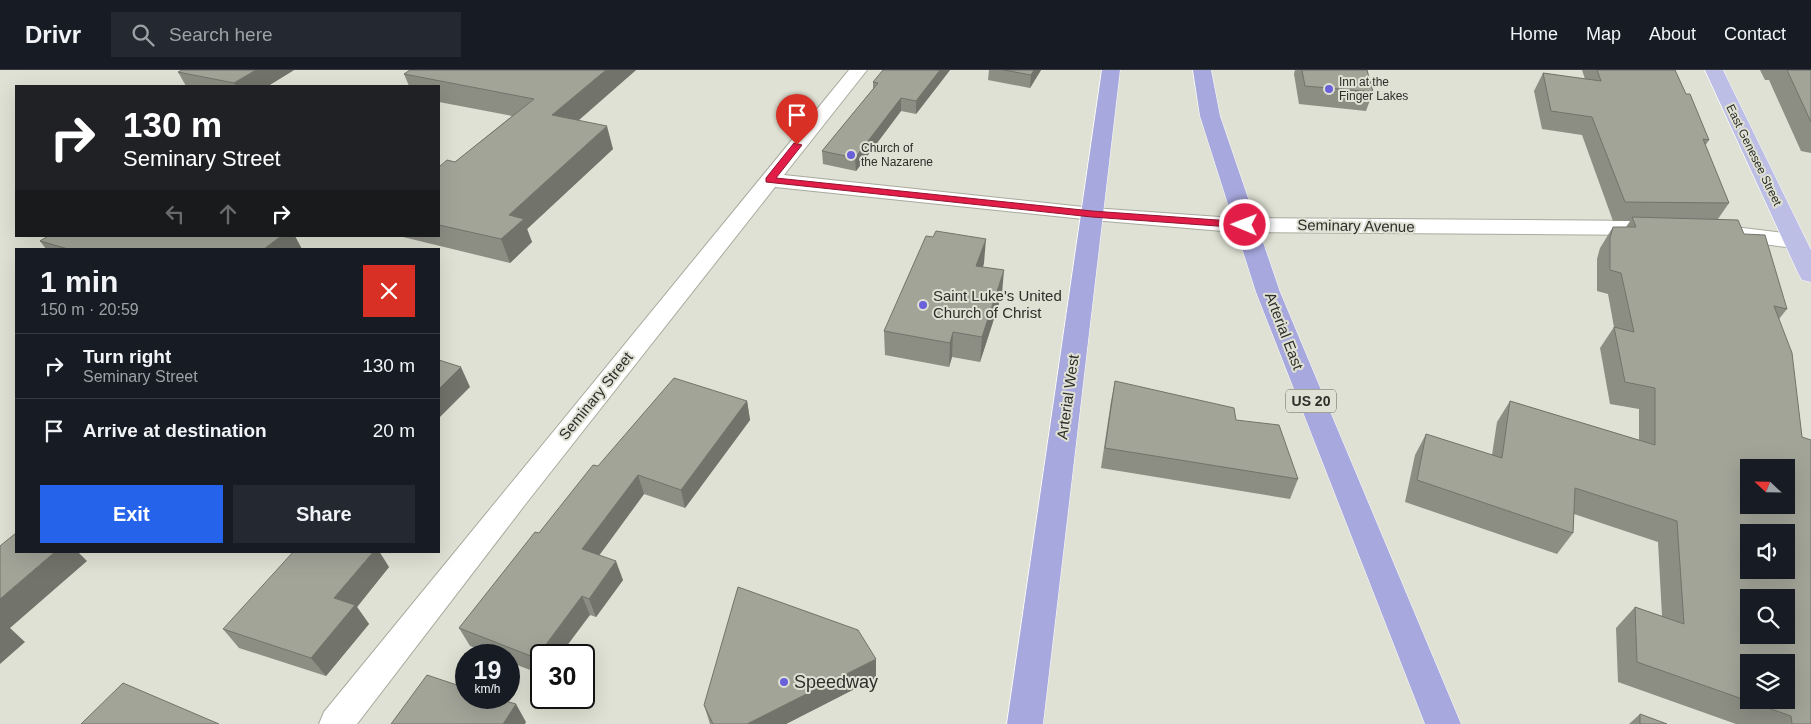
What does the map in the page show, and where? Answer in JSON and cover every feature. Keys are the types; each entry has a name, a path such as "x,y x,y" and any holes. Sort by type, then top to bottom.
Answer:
{"highway":[{"name":"Arterial West","path":"1025,724 1111,70"},
{"name":"Arterial East","path":"1202,70 1210,116 1268,292 1443,724"}],"main road":[{"name":"East Genesee Street","path":"1714,70 1775,198 1793,241 1811,275"}],"street":[{"name":"Seminary Street","path":"336,724 514,498 858,70"},
{"name":"Seminary Avenue","path":"769,180 1092,214 1245,225 1681,229 1755,235 1793,241"}],"building":[{"path":"182,70 256,70 234,83 178,72"},
{"path":"410,70 606,70 552,115 607,126 509,215 524,219 501,239 440,225 440,166 447,160 455,162 534,99 404,74"},
{"path":"883,70 940,70 916,101 901,98 855,158 822,151 878,83 873,82"},
{"path":"1004,70 1034,70 1031,75"},
{"path":"1302,70 1367,70 1373,92 1305,86"},
{"path":"1597,70 1675,70 1686,94 1690,94 1709,140 1703,139 1729,203 1625,202 1592,117 1551,111 1543,73 1601,81"},
{"path":"1787,70 1811,70 1811,122"},
{"path":"1632,217 1738,220 1744,234 1765,235 1787,309 1774,306 1792,353 1802,437 1811,440 1811,724 1792,724 1791,716 1771,709 1795,709 1795,654 1740,654 1740,698 1637,662 1635,607 1684,624 1677,521 1575,488 1573,533 1417,480 1426,434 1502,458 1510,401 1655,445 1655,388 1625,382 1614,327 1634,332 1621,273 1610,270 1610,238 1613,227 1636,227"},
{"path":"936,231 986,239 976,266 1004,270 982,337 953,332 950,343 884,331 926,236 933,237"},
{"path":"46,237 280,237 265,248 64,248 40,241"},
{"path":"440,360 461,367 440,388"},
{"path":"674,378 747,401 681,490 638,475 582,549 616,561 589,599 582,596 546,644 530,644 530,656 520,652 520,644 500,644 459,628 535,532 539,533 593,465 598,466"},
{"path":"1115,381 1234,408 1236,420 1279,425 1298,479 1105,448"},
{"path":"15,534 15,553 54,553 0,599 0,546"},
{"path":"292,553 372,553 334,598 355,605 311,658 223,629"},
{"path":"738,587 858,630 876,659 747,724 713,724 704,705"},
{"path":"427,675 455,684 455,709 513,709 503,724 391,724"},
{"path":"123,683 219,724 81,724"},
{"path":"1640,714 1667,724 1640,724"}],"place":[{"name":"Inn at the Finger Lakes","path":"1329,89"},
{"name":"Church of the Nazarene","path":"851,155"},
{"name":"Saint Luke's United Church of Christ","path":"923,305"},
{"name":"Speedway","path":"784,682"}],"route":[{"path":"797,145 769,180 1092,214 1245,225"}]}
